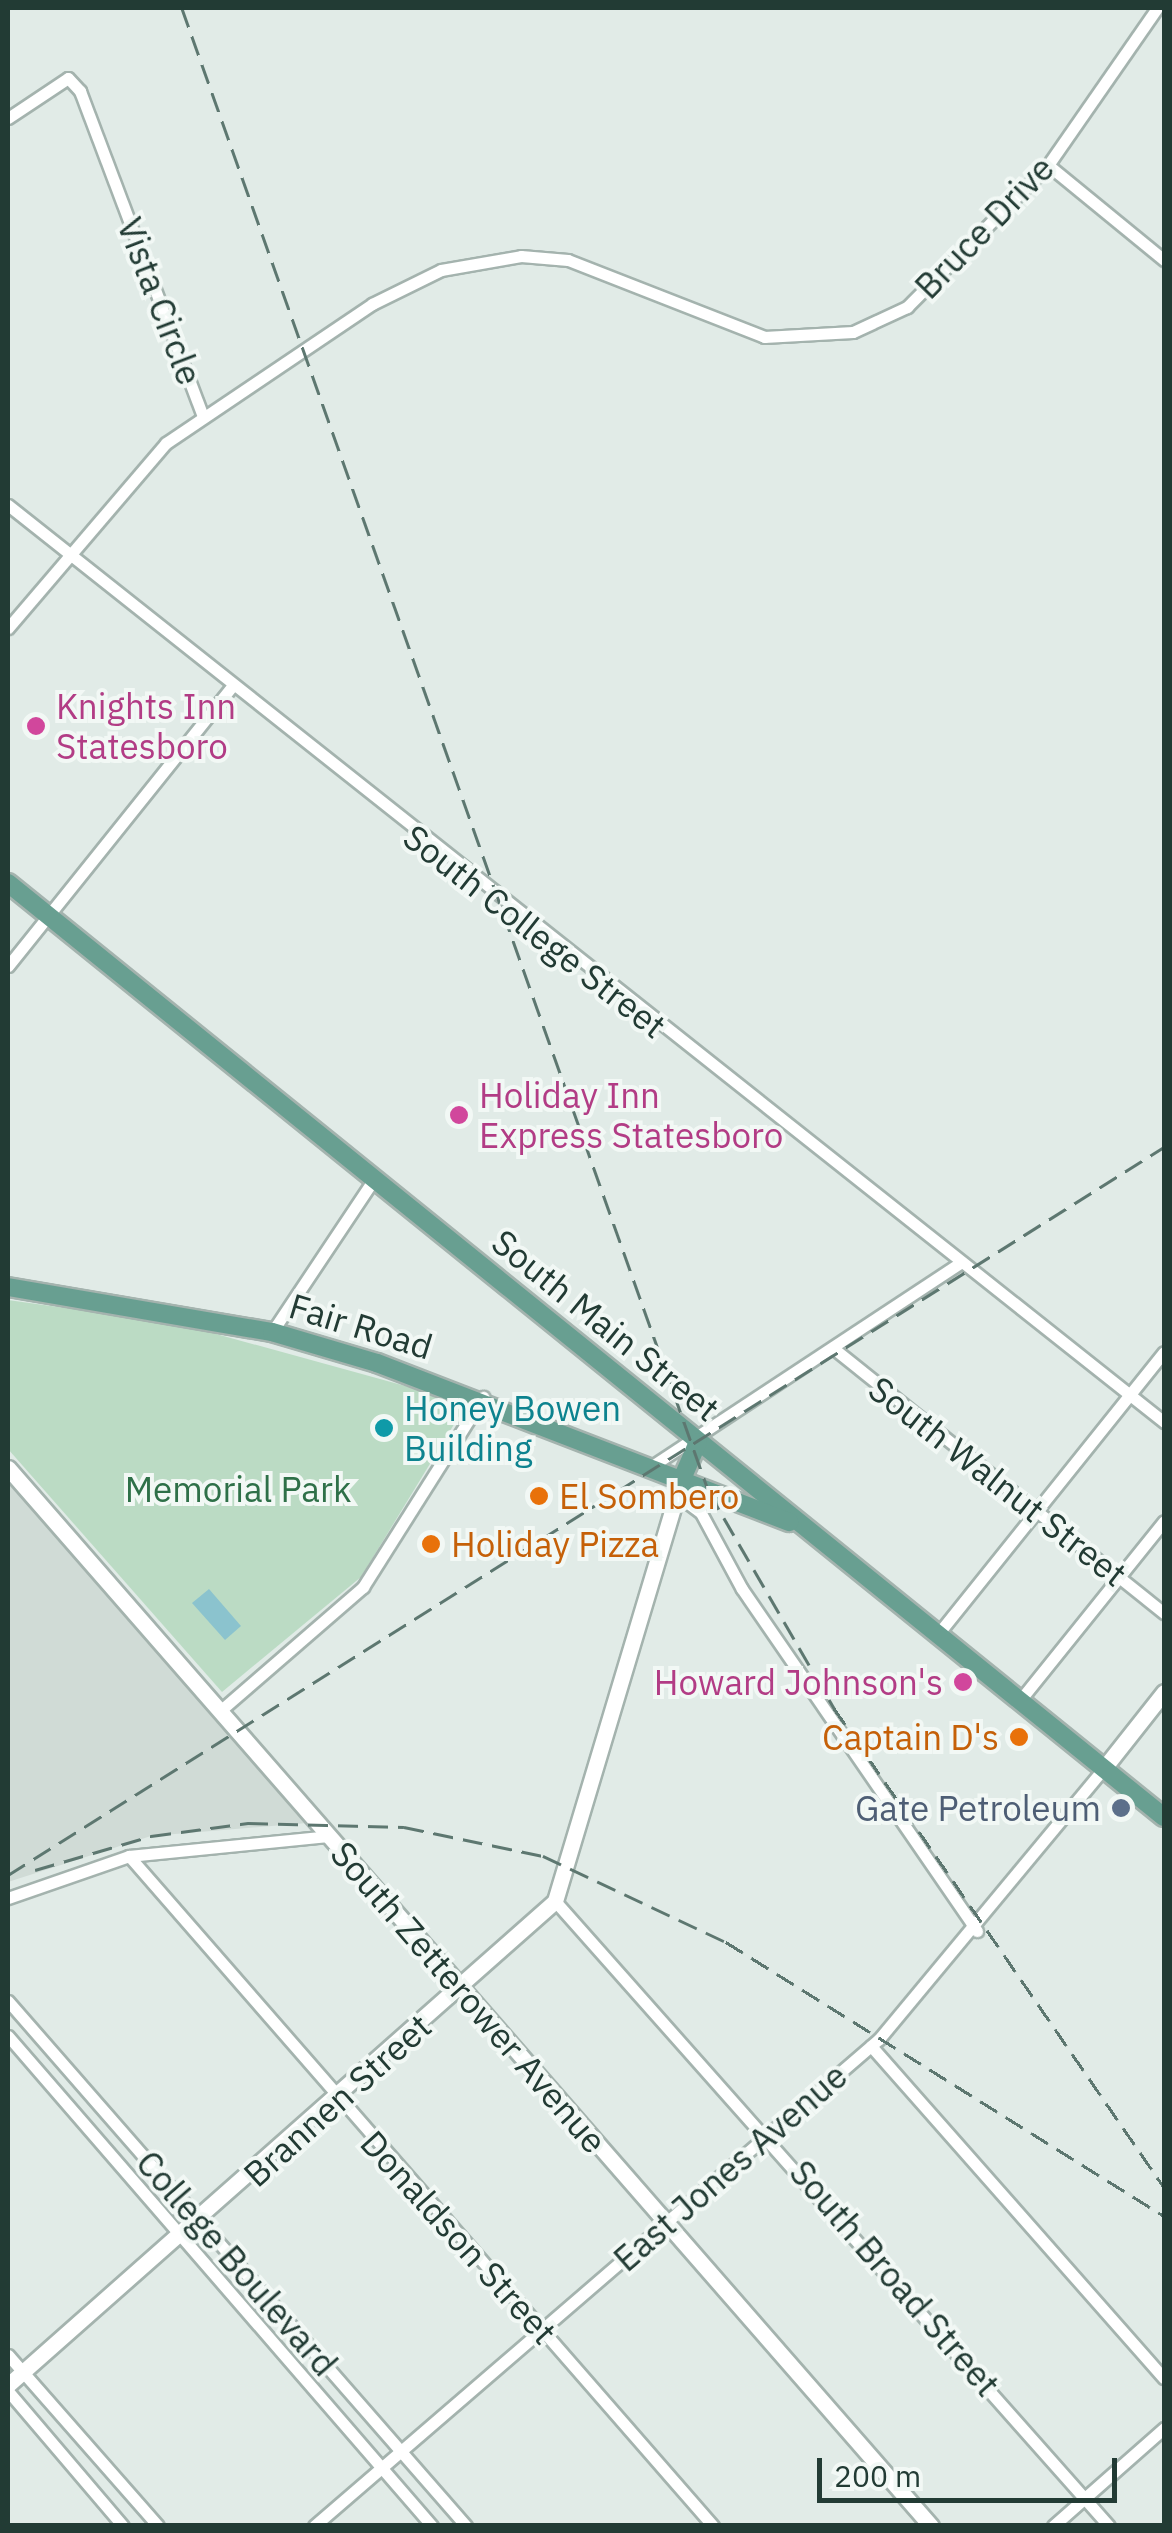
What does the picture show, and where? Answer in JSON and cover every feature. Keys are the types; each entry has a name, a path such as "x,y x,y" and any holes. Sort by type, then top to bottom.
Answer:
{"main road":[{"name":"South Main Street","path":"8,883 1164,1817"},
{"name":"Fair Road","path":"8,1287 272,1332 483,1398 652,1466 679,1487 804,1527"},
{"path":"679,1487 696,1440"}],"street":[{"name":"Bruce Drive","path":"202,414 372,304 477,260 520,256 612,272 700,319 764,337 852,332 932,288 1048,165 1156,8"},
{"name":"Vista Circle","path":"8,118 68,78 80,90 202,414 68,556 8,628"},
{"path":"1048,165 1164,260"},
{"name":"South College Street","path":"8,505 231,688 1164,1422"},
{"path":"8,966 231,688"},
{"path":"272,1332 374,1179"},
{"path":"652,1466 962,1262"},
{"name":"South Walnut Street","path":"833,1348 1164,1613"},
{"path":"938,1634 1164,1352"},
{"path":"221,1710 364,1588 483,1398"},
{"name":"South Zetterower Avenue","path":"8,1468 330,1836 458,1992 668,2224 930,2526"},
{"path":"555,1901 679,1487"},
{"path":"679,1487 701,1513 742,1589 977,1931"},
{"path":"1020,1699 1164,1521"},
{"path":"1104,1768 1164,1692"},
{"name":"East Jones Avenue","path":"314,2526 871,2046 977,1931 1104,1768"},
{"path":"8,1898 129,1856 330,1836"},
{"name":"Donaldson Street","path":"129,1856 338,2102 542,2328 713,2526"},
{"name":"Brannen Street","path":"8,2388 338,2102 555,1901"},
{"name":"South Broad Street","path":"555,1901 770,2134 1109,2526"},
{"name":"College Boulevard","path":"8,2001 466,2526"},
{"name":"College Boulevard","path":"8,2036 432,2526"},
{"path":"871,2046 1164,2378"},
{"path":"8,2355 158,2526"},
{"path":"8,2388 123,2526"},
{"path":"1052,2526 1164,2428"}],"shaded area":[{"path":"8,1468 319,1822 151,1836 8,1882"}],"green space":[{"name":"Memorial Park","path":"8,1300 180,1324 467,1403 361,1577 222,1692 8,1449"}],"water":[{"path":"209,1589 241,1626 225,1640 192,1603"}],"railway":[{"path":"182,8 709,1492 834,1708 1164,2187"},
{"path":"8,1875 1164,1147"},
{"path":"35,1870 151,1836 248,1823 404,1827 543,1856 726,1942 1164,2216"}],"place":[{"name":"Knights Inn Statesboro","path":"36,726"},
{"name":"Holiday Inn Express Statesboro","path":"459,1115"},
{"name":"Honey Bowen Building","path":"384,1428"},
{"name":"El Sombero","path":"539,1496"},
{"name":"Holiday Pizza","path":"431,1544"},
{"name":"Howard Johnson's","path":"963,1682"},
{"name":"Captain D's","path":"1019,1737"},
{"name":"Gate Petroleum","path":"1121,1808"}]}
